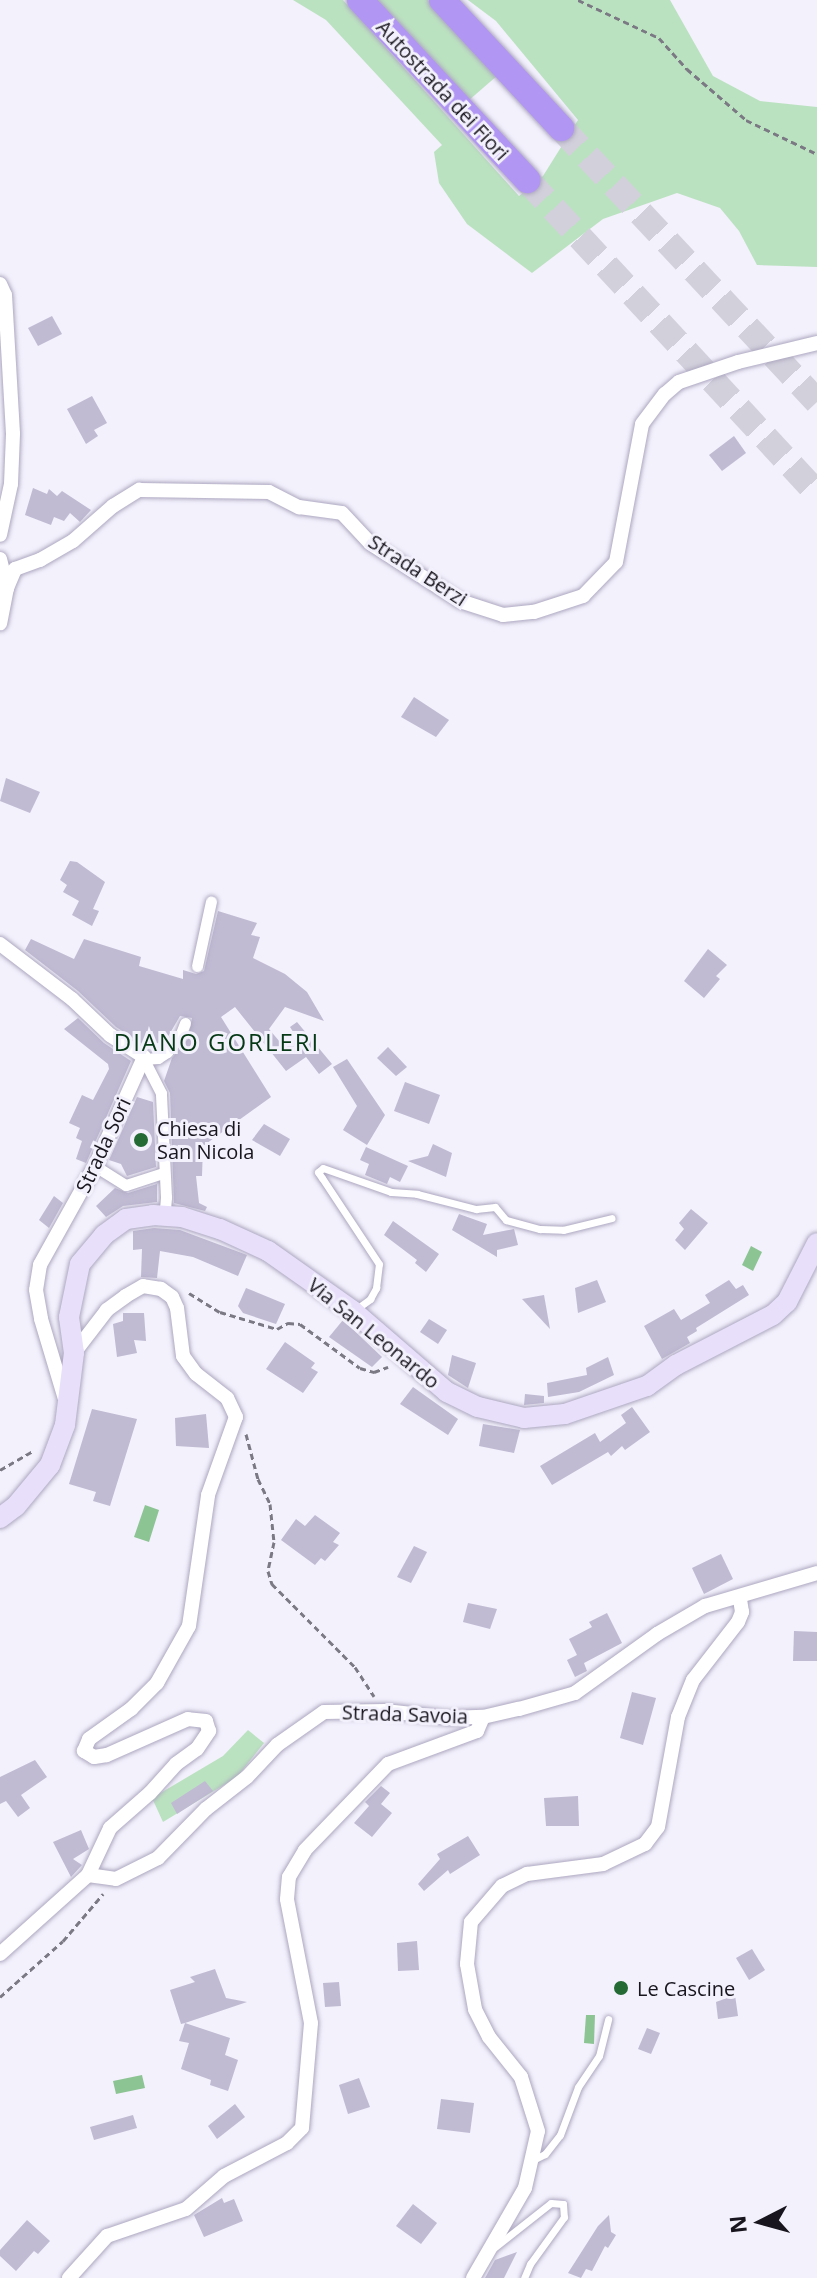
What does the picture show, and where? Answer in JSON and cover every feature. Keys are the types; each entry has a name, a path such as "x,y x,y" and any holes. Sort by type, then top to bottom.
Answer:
{"highway":[{"name":"Autostrada dei Fiori","path":"360,0 527,180"},
{"path":"442,0 561,128"}],"main road":[{"name":"Via San Leonardo","path":"0,1518 16,1506 50,1465 65,1425 74,1353 69,1317 80,1264 104,1235 126,1219 153,1215 182,1217 220,1229 268,1251 353,1311 447,1392 478,1407 524,1418 565,1414 647,1386 676,1365 773,1315 787,1302 817,1243"}],"street":[{"path":"0,284 5,295 13,434 11,484 0,535"},
{"name":"Strada Berzi","path":"7,588 15,569 40,560 73,541 113,506 139,490 269,492 299,507 342,513 370,543 460,601 503,615 534,612 583,596 616,562 642,424 665,394 679,382 738,362 817,343"},
{"path":"0,559 7,588 0,623"},
{"path":"197,966 211,901"},
{"path":"0,944 72,999 110,1035 143,1055 160,1086 165,1209 153,1215"},
{"path":"144,1059 158,1058 167,1052 180,1036 185,1023"},
{"name":"Strada Sori","path":"67,1407 41,1319 36,1290 40,1265 95,1166 144,1059"},
{"path":"95,1166 126,1185 164,1173"},
{"path":"0,1954 88,1875 110,1828 150,1793 176,1764 197,1749 209,1731 206,1721 188,1719 107,1755 94,1757 84,1751 89,1739 131,1709 157,1683 189,1626 208,1495 236,1417 227,1398 196,1374 183,1356 177,1308 172,1297 151,1286 134,1291 107,1310 74,1353"},
{"name":"Strada Savoia","path":"116,1879 158,1858 206,1809 307,1721 324,1712 379,1711 448,1718 483,1717 575,1693 657,1634 705,1606 733,1595 740,1599 817,1573"},
{"path":"473,2278 525,2188 538,2131 521,2077 489,2037 475,2009 467,1964 471,1922 502,1886 527,1874 603,1864 645,1844 658,1827 678,1717 693,1680 738,1622 742,1612 740,1599"},
{"path":"69,2278 107,2236 186,2209 224,2176 287,2143 302,2128 311,2023 287,1899 289,1877 305,1850 388,1764 477,1731 483,1717"},
{"path":"88,1875 116,1879"}],"lane":[{"path":"353,1311 370,1299 376,1288 379,1264 318,1172 323,1168 391,1192 417,1194 476,1209 495,1207 506,1220 540,1229 563,1230 612,1218"},
{"path":"533,2160 545,2154 560,2135 578,2087 599,2056 608,2019"},
{"path":"490,2251 551,2203 563,2204 564,2217 530,2264 524,2278"}],"path":[{"path":"578,0 659,38 687,69 746,120 817,154"},
{"path":"172,1297 181,1290 220,1312 277,1329 288,1323 300,1324 360,1368 374,1372 411,1361"},
{"path":"233,1429 241,1427 248,1436 258,1479 270,1504 274,1542 268,1571 272,1584 355,1667 372,1690 379,1711"},
{"path":"0,1470 37,1448"},
{"path":"0,1997 63,1941 116,1879"}],"shaded area":[{"path":"293,0 343,0 519,196 543,176 578,120 496,21 468,0 670,0 713,76 760,101 817,107 817,267 757,265 739,231 720,208 677,193 603,219 532,273 467,224 439,183 434,152 442,145 326,20"},
{"path":"376,0 428,0 498,75 468,101"},
{"path":"751,1246 762,1252 753,1271 742,1265"},
{"path":"145,1505 159,1510 149,1542 134,1537"},
{"path":"248,1730 264,1743 237,1777 163,1822 152,1798 223,1756"},
{"path":"586,2015 595,2015 594,2044 584,2043"},
{"path":"142,2075 145,2088 116,2094 113,2081"}],"building":[{"path":"52,316 62,334 38,346 28,328"},
{"path":"92,396 107,423 94,430 98,436 86,444 67,409"},
{"path":"734,436 746,453 722,471 709,455"},
{"path":"33,488 47,494 49,489 57,496 62,491 91,510 80,522 70,513 64,521 54,517 51,525 25,515"},
{"path":"414,697 449,720 436,737 401,717"},
{"path":"6,778 40,792 30,813 0,801"},
{"path":"70,861 77,862 105,882 93,909 99,911 92,926 72,915 79,901 63,892 67,885 60,880"},
{"path":"218,911 257,923 251,935 260,937 253,958 285,974 307,992 324,1021 285,1007 269,1029 285,1048 297,1038 290,1027 297,1022 332,1064 319,1074 306,1057 286,1071 235,1007 221,1017 271,1097 203,1146 202,1176 196,1176 199,1203 207,1207 205,1211 174,1203 170,1093 164,1081 172,1058 188,1039 192,1018 180,1016 166,1040 147,1047 116,1027 78,991 25,950 31,939 74,959 84,939 141,957 139,966 183,979 183,970 196,974 204,971"},
{"path":"708,949 727,965 716,976 720,979 704,998 684,981"},
{"path":"78,1018 104,1043 131,1061 86,1163 76,1159 82,1141 76,1138 80,1128 69,1123 82,1095 93,1100 109,1069 108,1064 64,1029"},
{"path":"388,1047 407,1067 396,1076 377,1058"},
{"path":"347,1059 385,1115 367,1145 343,1130 357,1106 333,1067"},
{"path":"405,1082 440,1095 429,1124 394,1111"},
{"name":"Chiesa di San Nicola","path":"137,1097 153,1102 156,1167 127,1176 121,1164 109,1160"},
{"path":"264,1124 290,1139 280,1156 252,1140"},
{"path":"433,1144 452,1153 446,1177 408,1161 428,1156"},
{"path":"366,1147 408,1166 400,1182 390,1177 387,1184 365,1175 369,1164 360,1160"},
{"path":"157,1184 157,1202 123,1206 106,1217 96,1206 115,1188 128,1193"},
{"path":"54,1196 63,1203 49,1228 39,1220"},
{"path":"691,1209 708,1223 685,1250 675,1240 684,1229 679,1223"},
{"path":"459,1214 487,1224 483,1235 514,1229 518,1245 497,1250 497,1257 452,1230"},
{"path":"393,1221 439,1254 426,1272 415,1263 417,1260 384,1235"},
{"path":"154,1228 180,1230 247,1255 238,1276 193,1257 160,1251 157,1278 141,1277 142,1249 133,1250 133,1231"},
{"path":"597,1280 606,1302 578,1313 575,1288"},
{"path":"729,1280 736,1289 743,1285 749,1295 696,1328 697,1331 687,1337 690,1343 662,1359 644,1326 674,1309 681,1320 710,1303 705,1295"},
{"path":"246,1288 285,1304 276,1324 243,1313 238,1306"},
{"path":"544,1295 550,1329 522,1299"},
{"path":"123,1313 144,1313 146,1341 134,1340 137,1353 117,1357 113,1324 123,1321"},
{"path":"429,1319 447,1330 438,1344 420,1332"},
{"path":"343,1320 382,1357 372,1367 329,1337"},
{"path":"285,1342 315,1363 311,1368 318,1372 303,1393 266,1369"},
{"path":"452,1355 476,1363 468,1388 448,1375"},
{"path":"608,1357 614,1375 579,1392 548,1397 547,1383 587,1375 586,1368"},
{"path":"413,1387 458,1419 448,1435 400,1404"},
{"path":"525,1394 544,1396 544,1403 524,1405"},
{"path":"632,1407 650,1432 625,1450 622,1446 611,1456 608,1452 552,1485 540,1466 595,1433 600,1442 626,1423 621,1415"},
{"path":"92,1409 137,1419 110,1506 93,1501 96,1492 69,1484"},
{"path":"206,1414 209,1448 176,1446 175,1418"},
{"path":"483,1424 520,1430 514,1453 479,1446"},
{"path":"315,1515 340,1533 333,1542 339,1545 325,1561 321,1558 315,1565 281,1540 296,1519 305,1526"},
{"path":"414,1546 427,1552 411,1583 397,1577"},
{"path":"721,1554 733,1579 704,1594 692,1568"},
{"path":"468,1603 497,1609 490,1629 463,1622"},
{"path":"607,1613 622,1643 584,1663 587,1671 575,1677 567,1660 577,1655 569,1639 592,1627 589,1622"},
{"path":"794,1631 817,1632 817,1661 793,1661"},
{"path":"632,1692 656,1698 643,1745 620,1738"},
{"path":"35,1760 47,1777 21,1795 30,1808 18,1817 6,1801 0,1804 0,1777"},
{"path":"205,1781 213,1791 177,1814 171,1803"},
{"path":"381,1786 390,1793 381,1804 392,1813 372,1837 354,1823 369,1806 365,1802"},
{"path":"578,1796 579,1826 546,1826 544,1798"},
{"path":"81,1830 89,1849 73,1859 82,1865 71,1877 53,1842"},
{"path":"468,1836 480,1855 450,1874 448,1870 424,1891 418,1884 440,1859 437,1854"},
{"path":"417,1941 419,1970 398,1971 397,1943"},
{"path":"752,1949 765,1970 749,1980 736,1958"},
{"path":"215,1969 226,1998 247,2002 181,2024 170,1990 195,1982 190,1977"},
{"path":"339,1982 341,2006 325,2007 323,1983"},
{"path":"735,1995 738,2016 718,2019 716,2002"},
{"path":"185,2023 230,2038 225,2055 238,2060 228,2091 210,2085 211,2080 181,2069 189,2043 179,2041"},
{"path":"647,2028 660,2033 651,2054 638,2049"},
{"path":"359,2078 370,2107 348,2114 339,2085"},
{"path":"441,2099 474,2103 470,2133 437,2129"},
{"path":"235,2104 245,2117 217,2139 208,2126"},
{"path":"133,2115 137,2128 94,2140 90,2127"},
{"path":"222,2198 224,2203 234,2199 243,2221 204,2237 194,2215"},
{"path":"413,2204 437,2223 421,2244 396,2226"},
{"path":"609,2215 611,2232 616,2235 608,2248 605,2246 592,2271 586,2269 581,2278 568,2273 598,2226"},
{"path":"27,2220 50,2241 38,2254 34,2251 16,2271 0,2256 0,2250"},
{"path":"517,2252 504,2278 485,2278 495,2260"}],"tunnel":[{"path":"561,128 817,402"},
{"path":"527,180 817,493"}],"place":[{"name":"Chiesa di San Nicola","path":"141,1140"},
{"name":"Le Cascine","path":"621,1988"}],"district":[{"name":"DIANO GORLERI","path":"217,1042"}]}
